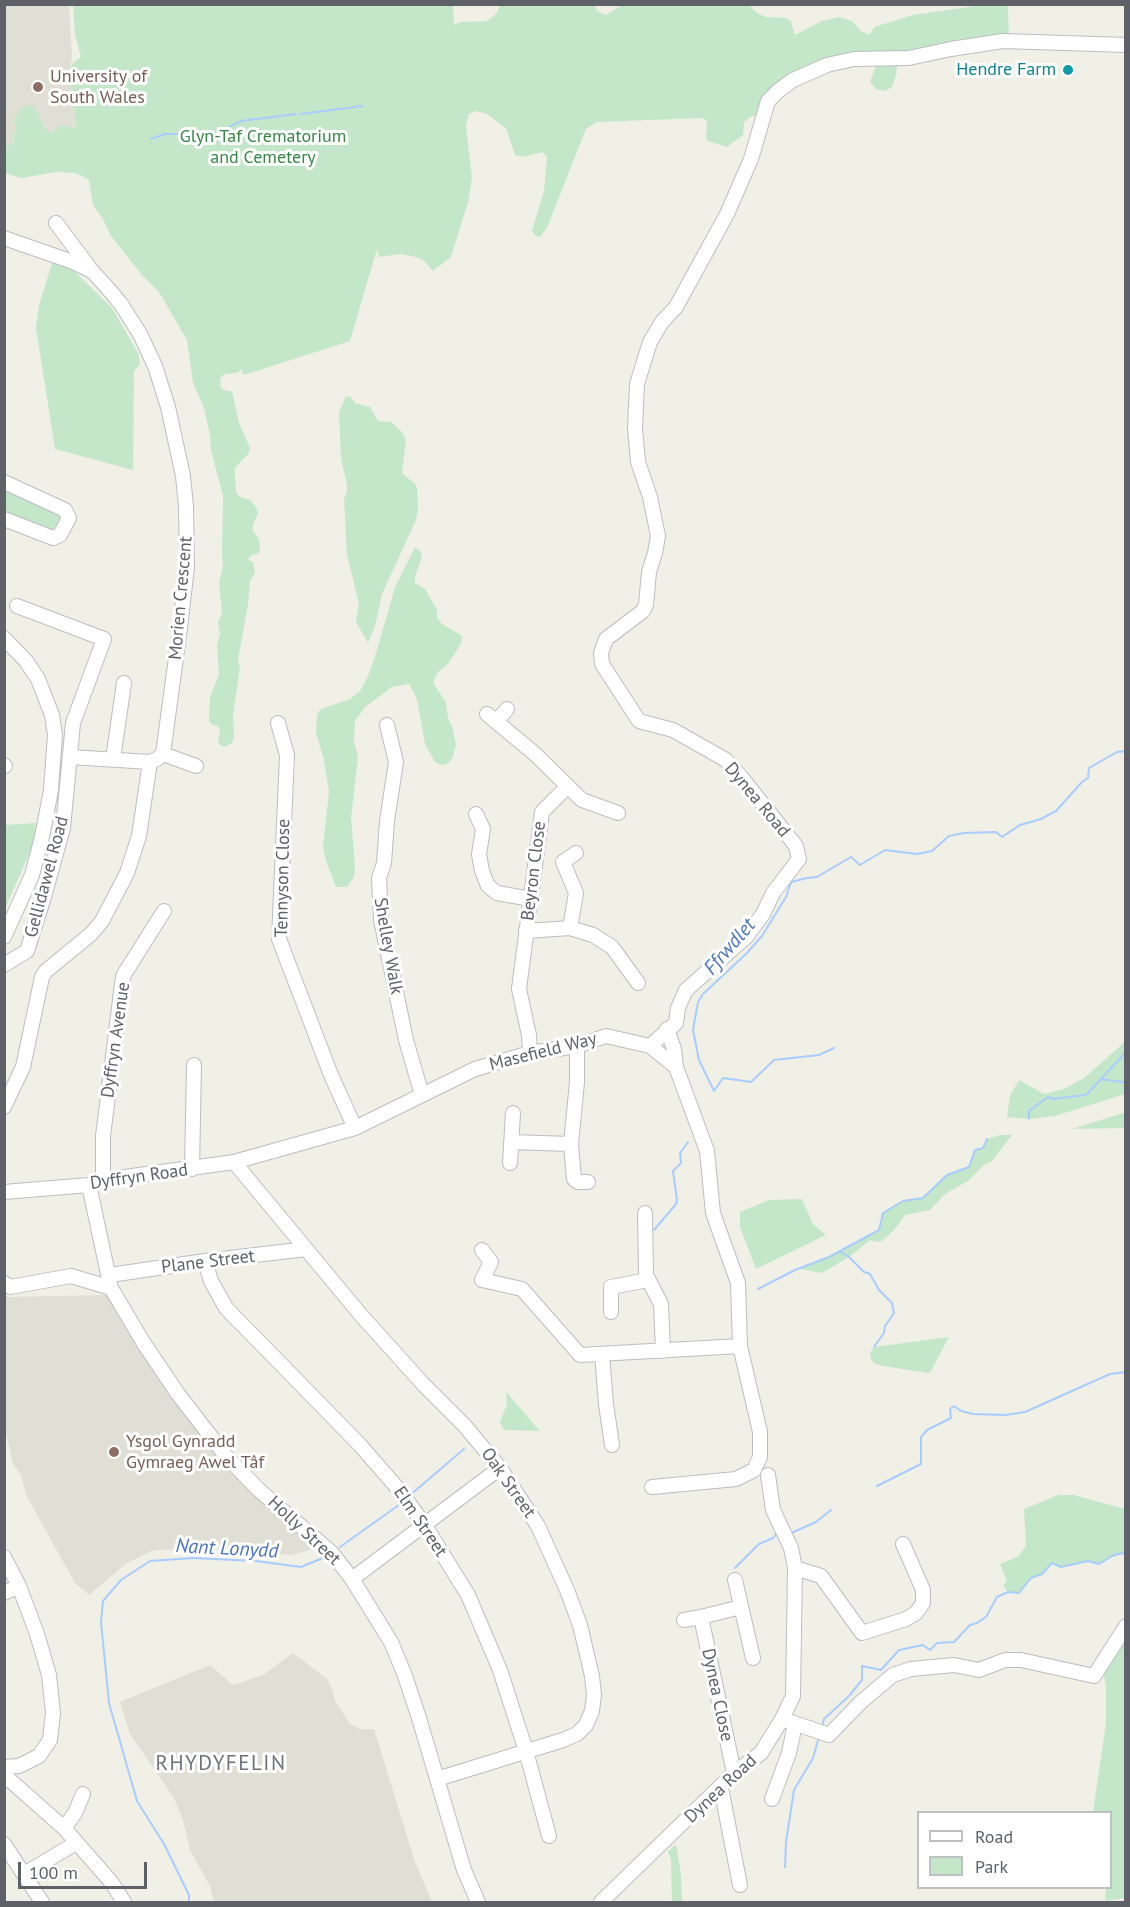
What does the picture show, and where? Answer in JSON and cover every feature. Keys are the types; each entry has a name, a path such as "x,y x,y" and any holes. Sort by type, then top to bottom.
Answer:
{"street":[{"name":"Dynea Road","path":"650,1046 676,1023 678,1008 686,990 746,937 763,914 773,893 799,859 796,846 726,760 673,730 639,721 602,664 601,653 606,639 642,611 646,605 649,572 658,536 650,497 638,462 634,428 636,384 651,342 662,322 676,307 727,214 751,159 768,101 792,80 827,65 854,59 909,58 1003,41 1125,45"},
{"path":"56,223 92,271"},
{"name":"Morien Crescent","path":"6,243 73,262 92,271 121,304 140,334 155,366 168,406 183,476 187,567 163,754"},
{"path":"4,482 65,510 69,518 60,535 53,538 4,519"},
{"name":"Gellidawel Road","path":"4,965 27,951 31,940 63,828 73,723 104,639 17,606"},
{"path":"4,638 26,661 38,679 52,715 55,735 51,790 42,837 32,875 5,935"},
{"path":"113,759 124,683"},
{"path":"507,709 492,718 582,800 618,813"},
{"name":"Tennyson Close","path":"278,723 287,755 279,939 331,1075 356,1128"},
{"name":"Shelley Walk","path":"387,725 396,762 387,821 384,863 379,878 381,920 406,1040 422,1095"},
{"path":"70,757 150,762 163,754 196,766"},
{"path":"4,1107 23,1067 42,977 96,927 112,905 127,873 139,836 150,762"},
{"name":"Beyron Close","path":"530,1053 529,1035 519,989 542,812 568,786"},
{"path":"476,814 483,829 479,854 482,872 488,886 497,893 531,899"},
{"path":"570,928 576,893 563,862 576,853"},
{"name":"Dyffryn Avenue","path":"103,1180 103,1136 123,976 164,911"},
{"path":"526,932 570,928 593,935 612,947 638,976"},
{"path":"652,1487 736,1479 754,1470 760,1457 760,1432 740,1347 738,1283 713,1213 707,1151 676,1067 674,1049 667,1029"},
{"name":"Masefield Way","path":"271,1151 356,1128 475,1070 530,1053 577,1046 606,1036 650,1046 676,1067"},
{"path":"577,1046 577,1082 571,1144 574,1179 578,1182 588,1182"},
{"path":"192,1169 194,1065"},
{"path":"510,1163 513,1113"},
{"path":"511,1142 571,1144"},
{"name":"Dyffryn Road","path":"4,1192 88,1185 103,1180 234,1162 271,1151"},
{"name":"Oak Street","path":"234,1162 360,1314 423,1384 464,1425 500,1468 538,1526 580,1625 594,1695 592,1711 586,1725 577,1734 437,1779"},
{"name":"Holly Street","path":"88,1185 111,1282 143,1342 178,1394 225,1456 259,1490 332,1553 352,1579 391,1642 404,1673 464,1870 478,1902"},
{"path":"645,1212 646,1275 661,1304 663,1351"},
{"name":"Plane Street","path":"111,1282 206,1261 306,1249"},
{"path":"482,1250 491,1262 482,1280 522,1289 580,1356 740,1347"},
{"name":"Elm Street","path":"206,1261 211,1281 226,1308 360,1445 400,1491 424,1524 468,1595 500,1670 526,1751 549,1836"},
{"path":"4,1283 10,1287 71,1276 111,1282"},
{"path":"611,1312 611,1287 648,1280"},
{"path":"602,1354 612,1445"},
{"path":"352,1579 500,1468"},
{"name":"Dynea Road","path":"601,1902 734,1773 761,1753 789,1721 793,1696 795,1568 790,1548 773,1510 768,1475"},
{"path":"795,1568 821,1576 862,1633 906,1619 916,1612 923,1602 923,1590 903,1544"},
{"path":"4,1557 19,1586 38,1634 52,1694 53,1731 39,1756 19,1766 4,1767"},
{"path":"735,1580 753,1658"},
{"path":"4,1593 19,1586"},
{"path":"684,1620 741,1607"},
{"name":"Dynea Close","path":"701,1617 734,1773"},
{"path":"772,1799 789,1753 789,1721 829,1735 861,1702 893,1675 911,1669 954,1665 979,1670 1005,1660 1021,1660 1094,1676 1125,1626"},
{"path":"4,1774 64,1828 112,1883 124,1902"},
{"path":"721,1788 740,1885"},
{"path":"64,1828 75,1813 83,1794"},
{"path":"24,1874 76,1843"},
{"path":"4,1844 42,1902"}],"shaded area":[{"name":"University of South Wales","path":"5,5 69,5 72,57 70,68 76,125 74,128 61,126 53,133 48,132 34,108 16,129 13,136 14,143 5,147"},
{"name":"Ysgol Gynradd Gymraeg Awel Tâf","path":"107,1295 173,1395 315,1544 312,1549 291,1555 223,1549 154,1550 127,1563 89,1595 75,1583 26,1495 21,1475 13,1464 4,1423 4,1297"},
{"path":"293,1653 327,1679 335,1701 350,1724 360,1729 374,1729 415,1862 432,1902 214,1902 210,1886 190,1850 183,1820 174,1798 130,1734 120,1702 210,1665 233,1685 263,1675"}],"green space":[{"name":"Glyn-Taf Crematorium and Cemetery","path":"748,4 757,13 766,17 786,18 791,21 795,35 822,21 839,17 852,21 861,31 870,35 874,27 913,15 982,5 1008,5 1009,42 898,58 892,87 884,91 876,89 870,82 878,59 793,80 763,116 752,116 744,122 743,135 727,147 708,141 706,138 707,121 703,118 597,122 586,129 547,228 540,237 532,231 544,191 547,157 543,152 523,157 515,155 506,128 487,114 476,111 469,114 466,126 472,178 468,202 451,257 433,271 423,260 412,256 400,254 379,257 377,249 350,341 244,375 241,370 237,373 224,374 220,379 221,388 232,391 239,423 250,448 249,453 235,468 236,492 240,497 250,500 256,507 258,514 253,524 253,531 259,539 260,547 259,553 250,556 248,560 253,562 255,573 250,581 238,660 240,668 233,715 234,738 232,743 222,746 218,742 220,730 218,726 209,721 209,715 210,697 219,675 217,645 220,634 218,623 222,612 219,583 223,565 223,496 211,450 204,408 193,383 187,340 159,292 142,275 111,236 93,205 89,180 76,173 56,172 21,178 5,173 5,147 14,143 13,136 16,129 14,120 23,107 28,105 34,108 48,132 53,133 61,125 74,128 76,125 70,68 81,57 75,35 73,5 453,5 454,25 460,22 487,21 496,14 500,5 594,5 597,11 606,15 622,5"},
{"path":"53,260 72,269 112,308 138,353 140,364 134,371 133,470 55,449 36,328 39,305"},
{"path":"346,396 351,397 355,403 370,407 378,421 391,422 403,433 406,440 402,473 417,488 416,520 382,594 375,626 368,643 356,622 359,604 347,555 344,499 347,485 341,459 339,412"},
{"path":"9,489 58,510 60,517 54,529 48,531 5,514 4,490"},
{"path":"415,547 420,551 422,557 415,576 415,583 425,589 437,610 437,618 442,624 462,636 459,647 448,664 438,672 433,683 446,702 456,745 452,759 447,764 441,765 435,762 425,744 417,699 409,684 392,687 365,707 355,721 354,741 358,757 351,818 354,877 347,887 336,887 323,846 329,792 324,760 316,733 317,714 321,709 350,699 360,691 377,650 395,587"},
{"path":"36,823 34,843 5,909 5,825"},
{"path":"1125,1042 1125,1094 1055,1116 1029,1119 1007,1117 1010,1096 1019,1080 1044,1094 1064,1089 1084,1078"},
{"path":"1125,1112 1125,1128 1072,1129 1123,1113"},
{"path":"1000,1135 1012,1135 992,1161 984,1165 968,1181 945,1194 930,1210 905,1215 882,1241 870,1240 849,1257 822,1273 800,1269 829,1257 879,1230 883,1213 903,1201 923,1198 947,1175 968,1167 975,1150 983,1148 987,1139"},
{"path":"802,1199 813,1224 826,1235 756,1269 740,1227 740,1212 769,1200"},
{"path":"949,1337 928,1373 883,1366 874,1363 871,1359 870,1353 874,1347"},
{"path":"506,1392 540,1431 504,1430 500,1422 507,1404"},
{"path":"1058,1495 1074,1495 1125,1509 1125,1555 1123,1553 1112,1556 1099,1564 1088,1561 1061,1567 1052,1563 1042,1574 1031,1578 1019,1593 1008,1592 1003,1585 1007,1581 1000,1564 1019,1556 1026,1545 1024,1509"},
{"path":"1125,1631 1125,1898 1105,1901 1106,1889 1112,1889 1112,1811 1093,1811 1106,1723 1106,1688 1103,1672"},
{"path":"676,1844 681,1874 682,1902 672,1902 671,1859 668,1852"}],"waterway":[{"path":"301,114 362,106"},
{"path":"216,134 241,121 296,114"},
{"path":"151,139 165,134 183,134"},
{"path":"188,135 210,135"},
{"name":"Ffrwdlet","path":"834,1048 819,1055 774,1060 751,1082 723,1078 714,1091 699,1060 693,1030 698,1002 703,994 762,936 786,897 791,882 817,877 851,857 860,865 885,850 917,854 932,851 949,836 996,832 1002,837 1020,825 1041,819 1056,811 1088,778 1089,768 1117,752 1126,751"},
{"path":"1029,1119 1029,1111 1048,1097 1053,1099 1086,1095 1126,1052"},
{"name":"Nant Lonydd","path":"1100,1079 1123,1082 1126,1080"},
{"path":"758,1289 795,1270 829,1257 879,1230 883,1213 903,1201 923,1198 947,1175 969,1167 975,1150 983,1148 987,1139"},
{"name":"Ffrwdlet","path":"654,1230 676,1204 673,1171 681,1163 680,1153 688,1142"},
{"path":"841,1252 864,1272 870,1274 879,1290 892,1303 894,1313 874,1347"},
{"path":"877,1486 921,1464 921,1437 927,1430 951,1418 950,1409 954,1406 961,1411 973,1414 1005,1415 1025,1412 1110,1374 1126,1372"},
{"name":"Nant Lonydd","path":"409,1496 464,1449"},
{"name":"Nant Lonydd","path":"340,1547 403,1502"},
{"path":"789,1534 816,1522 831,1510"},
{"path":"735,1568 759,1544 773,1538 777,1533"},
{"path":"822,1726 824,1719 849,1696 862,1680 862,1666 881,1670 899,1650 923,1645 930,1650 937,1643 954,1642 970,1625 986,1617 997,1597 1008,1592 1019,1593 1031,1578 1042,1574 1052,1563 1061,1567 1088,1561 1099,1564 1112,1556 1123,1553 1126,1555"},
{"name":"Nant Lonydd","path":"189,1902 189,1895 164,1844 137,1801 109,1703 101,1622 103,1601 121,1580 150,1561 193,1558 256,1561 301,1567 323,1558"},
{"path":"785,1867 786,1842 794,1790 813,1758 819,1737"}],"place":[{"name":"Hendre Farm","path":"1068,70"},
{"name":"University of South Wales","path":"38,87"},
{"name":"Ysgol Gynradd Gymraeg Awel Tâf","path":"114,1452"}],"district":[{"name":"RHYDYFELIN","path":"221,1764"}]}
